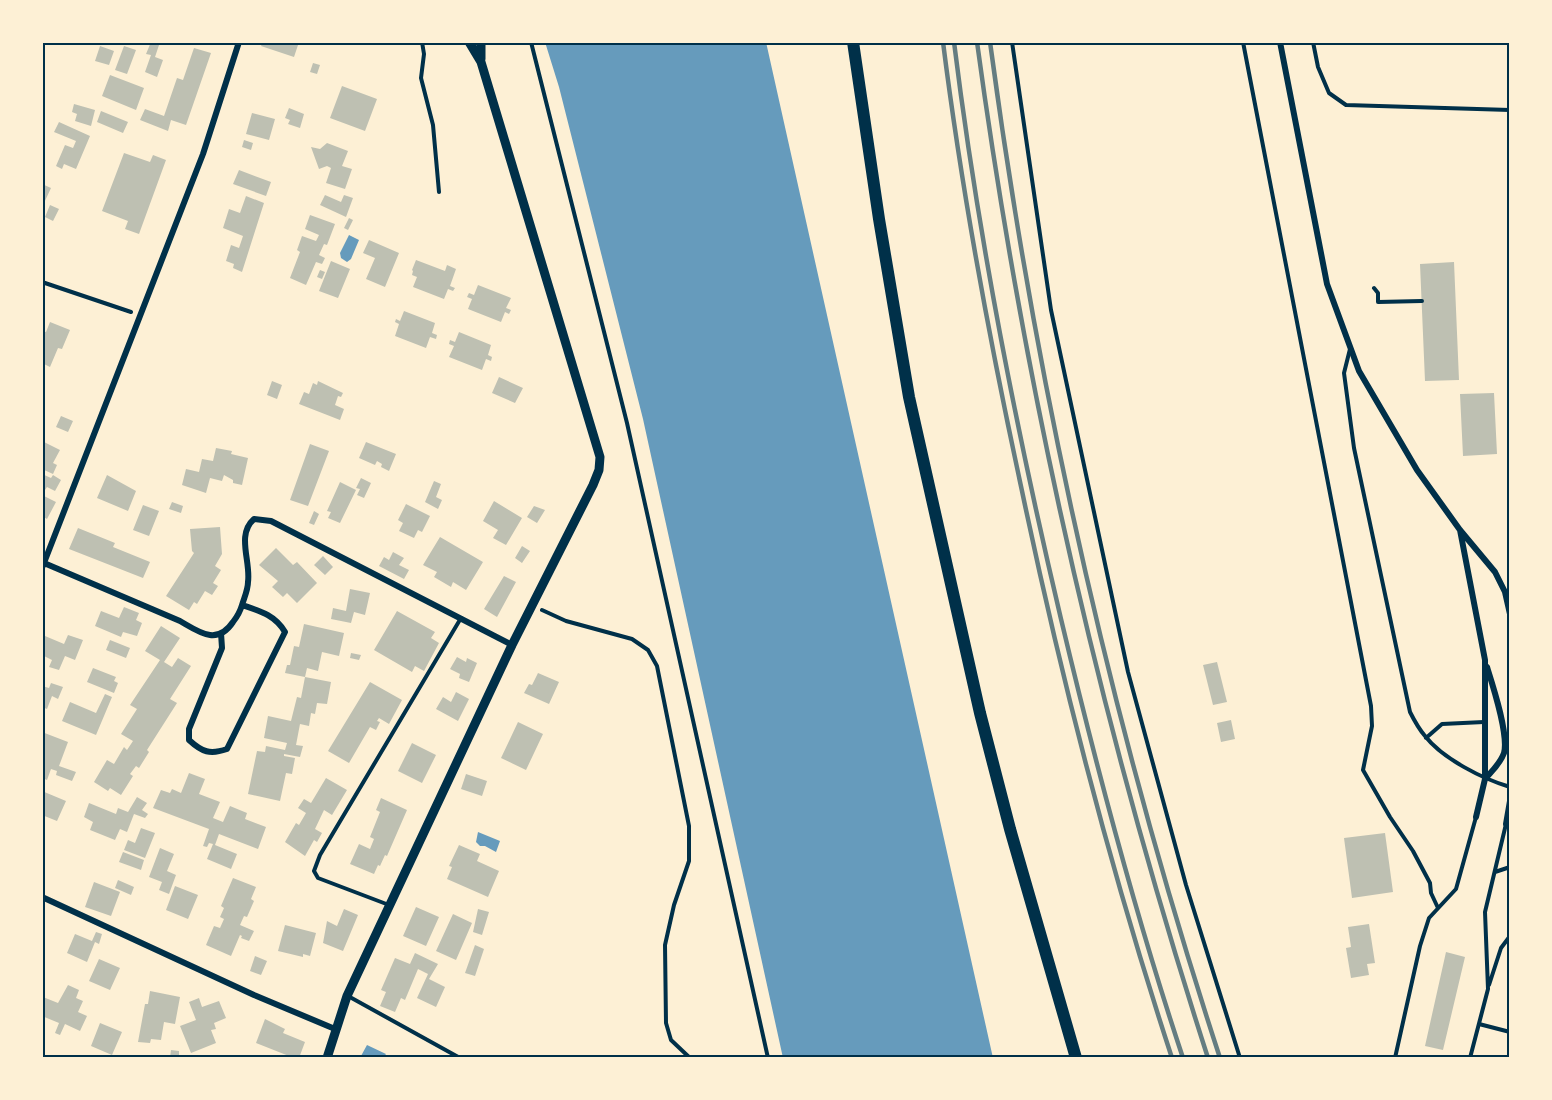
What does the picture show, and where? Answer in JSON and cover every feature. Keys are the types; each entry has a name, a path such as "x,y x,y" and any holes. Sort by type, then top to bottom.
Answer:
{"main road":[{"path":"853,42 879,219 912,408 980,713 1010,829 1076,1058"}],"street":[{"path":"238,42 203,154 43,566 180,621 213,637 228,630 240,612 249,582 244,535 248,525 254,519 271,521 512,645"},
{"path":"327,1058 347,996 512,645 593,485 600,457 481,62 469,42"},
{"path":"481,42 481,62"},
{"path":"1280,42 1327,284 1350,349 1359,371 1417,470 1460,530 1495,572 1505,592 1510,614"},
{"path":"1460,530 1485,660 1500,714 1507,751 1496,768 1485,779"},
{"path":"221,633 222,648 189,729 189,740 203,752 215,753 227,749 285,632 278,620 242,605"},
{"path":"1476,817 1485,779 1485,660"},
{"path":"1506,824 1510,801"},
{"path":"42,897 254,995 335,1029"}],"lane":[{"path":"1012,42 1051,310 1128,672 1186,885 1240,1058"},
{"path":"1243,42 1371,706 1372,726 1363,770 1413,851 1430,883 1431,893 1438,908"},
{"path":"1313,42 1318,67 1329,93 1346,105 1510,111"},
{"path":"1350,349 1344,373 1354,448 1410,712 1426,738 1452,759 1485,779 1510,787"},
{"path":"390,905 318,878 314,871 320,855 461,618"},
{"path":"1426,738 1442,724 1484,722"},
{"path":"1395,1058 1420,946 1430,918 1456,889 1476,817"},
{"path":"1488,989 1485,912 1506,824"},
{"path":"1495,873 1510,867"},
{"path":"1470,1058 1501,948 1510,936"},
{"path":"347,996 460,1058"},
{"path":"1479,1024 1510,1032"}],"path":[{"path":"422,42 424,54 421,78 433,125 439,192"},
{"path":"531,42 627,423 768,1058"},
{"path":"42,282 141,315"},
{"path":"1374,288 1378,293 1378,302 1422,301"},
{"path":"533,606 566,621 632,639 648,650 657,666 688,826 689,861 665,945 666,1023 671,1040 690,1058"}],"water":[{"path":"545,42 766,42 993,1058 783,1058 643,419 559,87"},
{"path":"349,235 359,240 351,259 347,262 341,258 340,253"},
{"path":"478,832 500,841 496,852 476,842"},
{"path":"367,1045 386,1054 383,1058 361,1056"}],"building":[{"path":"151,42 159,45 155,57 163,60 157,77 145,72 151,55 146,54"},
{"path":"263,42 299,42 294,57 261,46"},
{"path":"100,46 114,51 109,65 95,61"},
{"path":"124,46 136,50 127,74 115,70"},
{"path":"194,48 211,53 186,125 171,120 168,131 140,120 145,109 164,116 177,78 183,80"},
{"path":"313,63 320,65 317,74 310,72"},
{"path":"110,75 144,88 136,110 102,96"},
{"path":"342,86 377,99 365,131 330,118"},
{"path":"74,104 95,110 91,126 75,121 77,114 72,112"},
{"path":"289,108 304,114 300,128 288,124 290,120 285,118"},
{"path":"101,111 128,122 123,133 97,122"},
{"path":"252,113 275,119 269,140 246,134"},
{"path":"59,122 90,136 76,169 64,164 62,169 56,166 65,145 73,148 76,141 54,132"},
{"path":"244,140 253,143 251,150 242,147"},
{"path":"327,143 348,151 342,166 352,169 345,189 326,183 331,168 327,166 319,169 311,147 320,149"},
{"path":"124,153 150,162 153,155 166,160 139,234 125,229 128,221 102,211"},
{"path":"239,170 271,182 266,196 233,184"},
{"path":"42,184 51,188 44,203 42,202"},
{"path":"325,195 341,202 344,195 353,198 346,217 320,205"},
{"path":"246,196 264,203 242,272 233,268 234,264 226,261 231,245 239,248 243,236 223,228 229,209 240,213"},
{"path":"50,205 59,209 53,221 45,217"},
{"path":"310,215 335,224 327,245 324,244 319,255 325,258 322,264 316,262 306,285 290,278 300,252 297,250 302,236 316,241 319,235 305,229"},
{"path":"349,218 353,220 348,230 344,228"},
{"path":"369,240 399,253 385,287 366,279 375,258 363,253"},
{"path":"416,260 445,271 447,265 456,269 450,286 455,288 453,291 448,289 444,299 413,287 417,277 412,275 412,270"},
{"path":"331,261 350,269 338,298 319,291"},
{"path":"1454,262 1459,380 1425,381 1420,264"},
{"path":"320,270 325,272 322,279 317,277"},
{"path":"478,285 511,298 506,308 511,310 509,314 505,312 501,322 468,309 472,299 467,297 469,293 474,295"},
{"path":"404,311 435,323 432,333 437,335 436,339 430,337 426,348 395,336 399,324 395,322 396,319 400,321"},
{"path":"50,322 70,330 62,349 58,348 50,367 42,363 42,331 46,332"},
{"path":"459,332 491,345 488,355 492,357 491,361 486,359 482,370 449,357 454,346 449,344 450,340 455,342"},
{"path":"499,377 523,388 515,403 492,393"},
{"path":"272,381 282,385 277,399 267,395"},
{"path":"318,381 343,393 341,397 338,396 335,405 344,409 340,420 299,404 304,392 309,394 313,383 317,385"},
{"path":"1494,393 1497,454 1463,456 1460,394"},
{"path":"61,416 73,421 68,432 56,427"},
{"path":"42,441 60,450 53,463 57,465 53,474 42,469"},
{"path":"366,442 396,454 389,471 381,467 382,464 377,461 375,465 359,458"},
{"path":"310,444 329,451 308,506 290,500"},
{"path":"216,448 232,451 231,454 248,458 242,485 233,483 233,480 224,475 222,481 210,478 206,493 182,485 186,469 199,472 202,459 213,461"},
{"path":"42,474 51,478 53,475 61,480 55,491 47,487 45,490 42,488"},
{"path":"107,475 136,491 128,511 97,498"},
{"path":"361,478 371,483 364,498 357,495 360,489 356,488"},
{"path":"434,481 441,484 436,497 442,500 438,509 425,502"},
{"path":"340,482 356,490 340,523 328,518 331,512 327,511"},
{"path":"42,495 56,502 47,519 42,516"},
{"path":"494,501 522,518 506,545 493,538 498,530 483,521"},
{"path":"172,502 183,506 181,513 169,509"},
{"path":"406,504 430,516 422,532 418,530 414,538 399,531 403,523 398,520"},
{"path":"143,505 159,511 149,536 133,530"},
{"path":"534,506 545,510 537,523 527,517"},
{"path":"314,511 319,514 314,525 309,523"},
{"path":"220,527 222,554 215,566 221,570 213,583 218,586 212,595 205,591 197,604 194,602 189,610 166,596 194,553 190,529"},
{"path":"78,528 115,543 113,547 150,562 143,578 69,549"},
{"path":"440,537 483,562 466,590 453,582 451,587 434,577 437,572 423,565"},
{"path":"522,546 530,551 522,563 515,558"},
{"path":"276,548 293,565 297,562 317,583 297,603 287,593 283,597 272,587 278,581 259,565"},
{"path":"393,552 404,558 399,565 409,570 404,579 379,566 384,557 389,560"},
{"path":"323,556 333,567 325,575 314,565"},
{"path":"504,576 516,582 497,617 484,609"},
{"path":"350,589 370,593 365,615 354,612 351,623 331,619 333,608 346,611"},
{"path":"124,607 139,613 136,620 142,623 137,636 123,632 121,637 95,626 101,611 119,618"},
{"path":"397,611 435,632 431,638 439,643 424,671 415,666 412,672 374,650"},
{"path":"304,624 344,633 339,656 322,652 318,671 307,668 305,677 285,673 287,665 290,665 294,646 299,647"},
{"path":"161,626 180,638 164,662 172,667 178,658 191,666 170,699 177,703 147,750 149,752 139,768 136,766 130,774 133,776 121,795 110,788 108,791 94,782 107,760 114,764 124,747 127,750 133,741 121,734 137,709 130,705 160,660 145,651"},
{"path":"68,635 83,640 75,660 65,656 59,670 49,667 52,660 42,655 42,643 45,636 64,644"},
{"path":"110,640 130,648 126,658 106,650"},
{"path":"351,653 361,655 359,660 350,658"},
{"path":"457,657 466,662 467,658 477,663 469,682 459,678 460,674 450,669"},
{"path":"1217,662 1227,702 1213,705 1203,665"},
{"path":"93,668 116,677 114,681 118,683 114,693 87,682"},
{"path":"538,673 559,682 549,704 524,693 529,684 532,685"},
{"path":"305,677 331,682 327,704 317,703 315,714 311,713 309,726 300,724 296,745 303,746 300,757 284,754 284,756 295,758 292,774 286,773 280,801 248,794 257,751 265,752 266,746 285,750 287,743 264,738 268,716 291,721 297,697 301,698"},
{"path":"370,682 402,700 389,724 379,718 377,721 380,722 376,730 370,727 349,763 328,751"},
{"path":"51,683 63,687 58,699 52,696 47,709 42,707 42,686 49,688"},
{"path":"456,692 469,699 458,721 436,709 443,697 451,702"},
{"path":"105,694 112,697 96,735 62,721 70,702 96,713"},
{"path":"1231,720 1235,739 1221,742 1217,723"},
{"path":"518,722 543,734 526,770 501,758"},
{"path":"42,732 68,742 59,766 76,772 72,781 56,775 57,771 51,769 47,780 42,778"},
{"path":"412,743 436,755 422,783 398,771"},
{"path":"189,773 205,779 199,794 220,802 213,818 223,822 230,806 247,813 245,819 266,827 258,849 219,834 215,845 237,854 231,869 207,859 213,844 203,846 209,829 153,808 161,790 170,793 172,789 181,793"},
{"path":"466,774 487,781 482,796 461,789"},
{"path":"326,778 347,790 332,815 324,810 315,829 322,833 317,842 314,840 305,856 285,842 296,823 299,825 306,813 298,808 304,799 311,803"},
{"path":"42,791 66,801 57,821 42,815"},
{"path":"137,797 147,803 142,810 148,814 145,818 134,814 127,832 120,829 115,840 90,830 93,822 84,817 89,803 116,814 118,808 128,812"},
{"path":"381,798 407,810 387,856 385,855 374,874 350,864 359,844 370,849 374,839 370,837 380,812 376,810"},
{"path":"141,828 155,833 145,858 124,850 128,840 135,843"},
{"path":"1385,833 1393,892 1352,898 1344,838"},
{"path":"459,845 480,854 477,861 499,871 488,897 447,879 452,867 449,866"},
{"path":"160,848 174,854 167,871 176,875 169,894 159,890 162,882 149,877"},
{"path":"123,852 144,860 141,870 119,862"},
{"path":"233,878 256,887 251,899 254,901 247,917 244,916 240,925 254,931 249,941 241,938 240,935 231,956 206,945 214,926 220,928 224,919 220,917 224,908 221,906"},
{"path":"118,880 134,887 131,895 115,888"},
{"path":"94,882 120,892 111,916 85,907"},
{"path":"175,886 198,895 188,919 166,910"},
{"path":"416,907 439,917 426,946 403,936"},
{"path":"344,909 358,915 343,951 323,943 327,921 337,926"},
{"path":"478,909 489,912 482,935 473,932"},
{"path":"453,914 472,923 456,960 436,951"},
{"path":"1369,924 1375,963 1367,964 1369,975 1351,978 1346,948 1351,947 1348,927"},
{"path":"285,925 316,933 310,956 303,954 303,957 278,951"},
{"path":"96,932 102,934 99,944 95,942 87,962 67,953 75,934 92,941"},
{"path":"475,945 484,949 475,976 465,973"},
{"path":"1446,952 1465,957 1443,1050 1425,1046"},
{"path":"415,953 438,964 429,979 445,987 436,1007 417,998 428,974 418,969 405,1000 401,998 395,1012 380,1006 386,992 381,990 395,958 410,964"},
{"path":"255,956 267,961 261,975 250,971"},
{"path":"99,959 120,968 110,990 89,981"},
{"path":"68,985 79,990 76,998 83,1001 78,1012 87,1016 80,1031 65,1024 60,1035 55,1033 59,1023 42,1016 42,998 58,1003"},
{"path":"150,991 180,997 175,1024 164,1022 161,1040 151,1039 150,1043 138,1042 145,1004 148,1004"},
{"path":"199,998 202,1007 219,1001 226,1018 214,1023 216,1029 211,1030 216,1043 191,1053 180,1026 196,1020 189,1002"},
{"path":"265,1019 285,1029 283,1033 305,1042 299,1058 256,1043"},
{"path":"100,1023 122,1032 112,1055 91,1046"},
{"path":"171,1050 179,1051 179,1058 170,1058"}],"railway":[{"path":"943,42 978,268 1037,563 1108,847 1172,1058"},
{"path":"954,42 987,260 1044,548 1102,785 1183,1058"},
{"path":"977,42 1018,300 1070,555 1133,808 1208,1058"},
{"path":"990,42 1030,299 1082,555 1145,808 1220,1058"}]}
